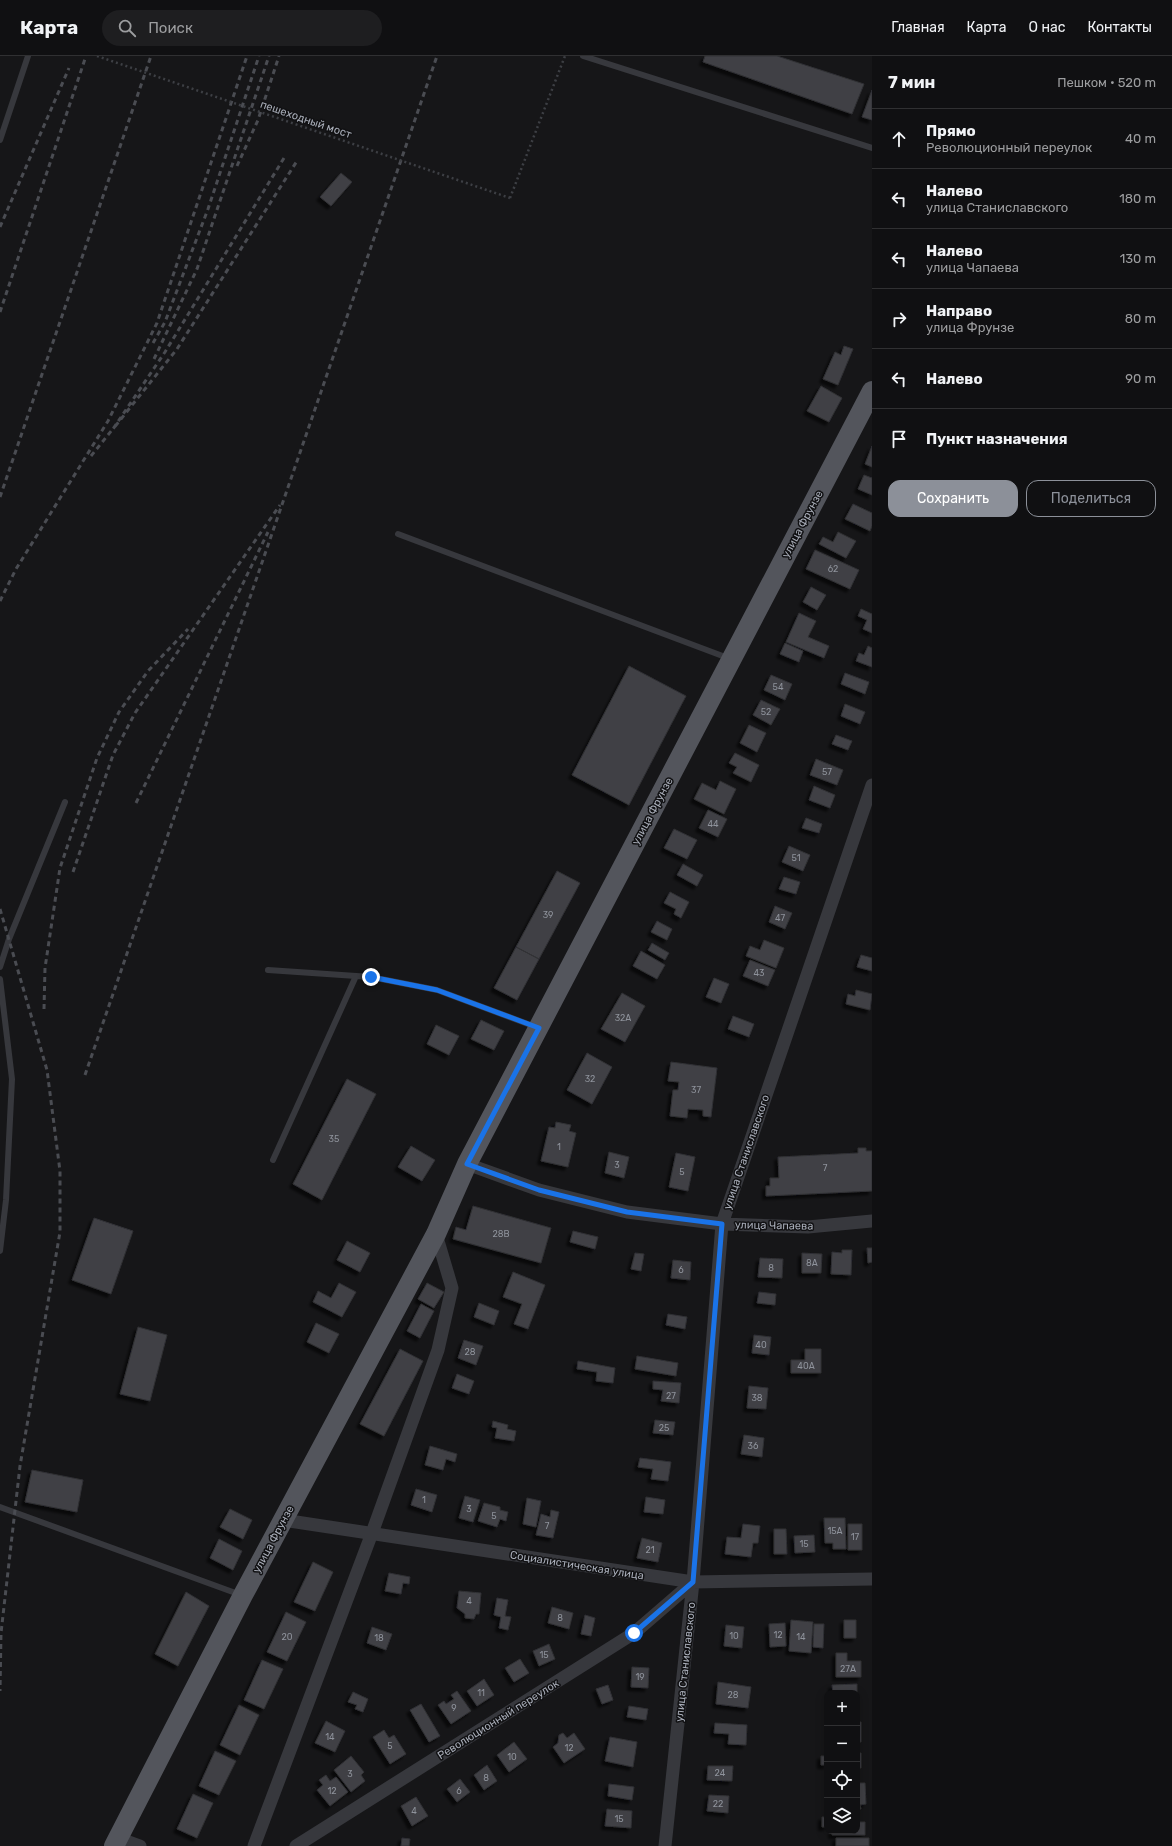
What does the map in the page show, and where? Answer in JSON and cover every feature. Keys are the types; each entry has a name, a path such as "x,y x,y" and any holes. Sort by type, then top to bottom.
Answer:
{"main road":[{"name":"улица Фрунзе","path":"116,1842 243,1595 436,1234 467,1164 731,660 870,400"}],"street":[{"name":"улица Станиславского","path":"665,1846 693,1582 722,1224 872,784"},
{"name":"улица Чапаева","path":"467,1164 539,1190 627,1212 722,1224 808,1227 872,1221"},
{"path":"254,1846 372,1533 438,1350 452,1288 436,1234"},
{"name":"Социалистическая улица","path":"283,1520 693,1582 872,1579"},
{"name":"Революционный переулок","path":"296,1846 634,1633 693,1582"},
{"path":"116,1842 140,1846"}],"lane":[{"path":"0,140 28,56"},
{"path":"583,56 872,148"},
{"path":"398,534 731,660"},
{"path":"0,967 9,939 65,802"},
{"path":"268,970 371,977 437,990 539,1028"},
{"path":"273,1160 356,976"},
{"path":"0,979 12,1079 6,1200 0,1251"},
{"path":"0,1507 243,1595"}],"path":[{"name":"пешеходный мост","path":"97,56 510,198 565,56"}],"building":[{"path":"705,56 777,56 864,84 852,114 703,62"},
{"path":"872,90 872,120 862,117"},
{"path":"341,173 352,182 331,206 320,197"},
{"path":"844,346 853,349 838,385 823,379 835,352 841,355"},
{"path":"821,386 842,398 829,422 807,411"},
{"path":"872,446 872,467 865,464"},
{"path":"864,475 872,478 872,495 858,489"},
{"path":"853,504 872,513 872,526 870,531 845,519"},
{"path":"838,532 856,541 846,558 819,544 823,537 833,542"},
{"path":"815,550 859,570 850,589 806,569"},
{"path":"811,587 826,595 817,610 803,602"},
{"path":"861,609 872,614 872,633 863,629 867,620 858,616"},
{"path":"799,613 816,621 808,637 829,646 824,658 786,642"},
{"path":"785,643 803,651 799,662 780,654"},
{"path":"868,646 872,648 872,667 856,661 859,653 864,655"},
{"path":"629,666 686,696 629,805 572,775"},
{"path":"845,673 869,682 865,694 841,684"},
{"path":"771,675 792,684 785,700 764,690"},
{"path":"761,700 780,709 771,725 753,715"},
{"path":"845,704 865,712 860,724 841,716"},
{"path":"749,725 766,733 757,752 740,743"},
{"path":"836,735 852,741 848,750 832,744"},
{"path":"735,753 759,765 751,782 733,773 737,767 729,763"},
{"path":"816,759 843,770 837,785 810,775"},
{"path":"720,781 736,789 724,814 694,799 702,783 716,790"},
{"path":"814,786 835,795 830,808 809,800"},
{"path":"708,810 727,819 718,837 699,828"},
{"path":"806,818 822,824 819,833 802,828"},
{"path":"674,829 697,840 687,859 664,848"},
{"path":"789,846 810,855 803,871 782,862"},
{"path":"683,864 703,875 697,886 677,875"},
{"path":"557,871 580,883 539,959 516,947"},
{"path":"784,877 800,882 796,894 779,889"},
{"path":"670,892 689,902 681,918 674,914 676,909 664,903"},
{"path":"775,906 792,913 785,929 769,922"},
{"path":"657,921 672,929 667,940 651,932"},
{"path":"764,940 784,948 776,968 746,956 750,946 760,950"},
{"path":"652,943 669,953 665,960 648,950"},
{"path":"516,947 539,959 517,1000 494,988"},
{"path":"641,951 665,965 657,979 633,966"},
{"path":"861,955 872,958 872,971 857,967"},
{"path":"750,960 775,970 768,986 743,976"},
{"path":"714,978 729,984 721,1003 706,997"},
{"path":"856,990 872,994 870,1010 846,1004 848,994 855,996"},
{"path":"622,993 645,1006 625,1042 601,1029"},
{"path":"733,1016 754,1024 749,1037 728,1029"},
{"path":"481,1020 504,1031 494,1050 471,1039"},
{"path":"436,1025 459,1036 449,1055 427,1044"},
{"path":"587,1053 612,1067 592,1104 567,1090"},
{"path":"671,1062 717,1068 711,1117 703,1116 703,1110 688,1109 687,1118 670,1116 673,1090 678,1090 679,1082 668,1081"},
{"path":"347,1079 376,1094 322,1200 293,1184"},
{"path":"556,1122 571,1125 569,1131 576,1133 568,1167 541,1161 549,1127 555,1128"},
{"path":"411,1146 435,1160 422,1181 398,1167"},
{"path":"858,1148 866,1148 866,1151 872,1151 872,1191 766,1196 766,1186 770,1186 770,1178 779,1178 778,1157 858,1153"},
{"path":"609,1152 629,1157 624,1178 605,1173"},
{"path":"676,1153 695,1157 688,1191 669,1187"},
{"path":"473,1206 551,1228 541,1263 453,1239 456,1227 466,1230"},
{"path":"94,1218 133,1231 111,1294 72,1280"},
{"path":"573,1231 598,1237 595,1249 570,1242"},
{"path":"347,1241 370,1253 360,1272 337,1260"},
{"path":"867,1248 872,1248 872,1262 868,1263"},
{"path":"842,1250 852,1250 851,1275 831,1274 832,1252 842,1253"},
{"path":"635,1253 644,1254 641,1271 631,1269"},
{"path":"802,1253 822,1254 821,1273 802,1273"},
{"path":"760,1258 783,1259 782,1278 758,1277"},
{"path":"673,1260 691,1262 690,1280 671,1278"},
{"path":"513,1272 545,1285 528,1329 514,1324 522,1304 503,1297"},
{"path":"339,1283 356,1292 342,1317 313,1302 318,1291 331,1298"},
{"path":"427,1283 444,1292 434,1308 418,1299"},
{"path":"759,1292 776,1294 775,1305 757,1303"},
{"path":"479,1303 499,1311 494,1325 474,1317"},
{"path":"421,1304 434,1311 420,1338 407,1331"},
{"path":"668,1314 687,1317 685,1329 666,1325"},
{"path":"316,1323 339,1334 329,1353 307,1342"},
{"path":"138,1327 167,1335 150,1401 120,1394"},
{"path":"754,1335 771,1337 769,1355 752,1353"},
{"path":"464,1340 483,1346 476,1365 458,1358"},
{"path":"400,1349 423,1361 384,1436 360,1424"},
{"path":"805,1349 821,1349 821,1373 791,1373 791,1360 805,1360"},
{"path":"637,1356 678,1363 676,1376 635,1369"},
{"path":"578,1361 615,1368 613,1383 596,1381 597,1372 577,1369"},
{"path":"457,1374 474,1381 469,1394 452,1388"},
{"path":"653,1381 681,1383 679,1403 661,1401 663,1390 653,1389"},
{"path":"749,1386 768,1388 766,1409 747,1408"},
{"path":"655,1420 675,1422 673,1435 653,1433"},
{"path":"493,1421 508,1425 507,1429 516,1431 514,1441 495,1438 497,1428 492,1427"},
{"path":"744,1435 764,1438 762,1457 741,1454"},
{"path":"430,1446 457,1454 455,1462 446,1459 443,1470 425,1465"},
{"path":"640,1458 671,1462 668,1481 651,1479 653,1469 638,1467"},
{"path":"32,1470 83,1480 77,1512 25,1502"},
{"path":"416,1489 437,1495 432,1512 411,1505"},
{"path":"465,1496 480,1500 473,1522 459,1518"},
{"path":"646,1497 665,1500 663,1514 644,1512"},
{"path":"527,1498 541,1501 536,1527 523,1524"},
{"path":"484,1503 500,1507 500,1510 508,1512 506,1521 500,1519 497,1527 478,1521"},
{"path":"230,1509 252,1520 243,1539 220,1527"},
{"path":"551,1510 559,1512 553,1538 536,1535 541,1514 550,1517"},
{"path":"824,1518 845,1518 846,1549 833,1549 833,1543 825,1543"},
{"path":"743,1524 760,1526 758,1543 753,1543 751,1557 725,1554 727,1537 741,1538"},
{"path":"848,1524 862,1524 862,1550 848,1550"},
{"path":"774,1529 786,1529 787,1554 774,1554"},
{"path":"814,1535 815,1552 795,1553 794,1536"},
{"path":"642,1538 662,1543 658,1562 637,1558"},
{"path":"219,1539 242,1551 233,1570 210,1558"},
{"path":"313,1562 333,1572 315,1611 294,1602"},
{"path":"389,1573 410,1577 409,1584 403,1583 401,1594 385,1591"},
{"path":"459,1591 481,1593 479,1614 476,1614 474,1619 465,1618 465,1614 457,1608"},
{"path":"186,1592 209,1606 178,1666 155,1654"},
{"path":"497,1598 508,1600 505,1616 511,1617 508,1630 499,1628 501,1617 494,1615"},
{"path":"552,1607 573,1613 569,1629 548,1623"},
{"path":"286,1612 306,1622 287,1661 267,1652"},
{"path":"585,1615 595,1618 591,1636 581,1634"},
{"path":"791,1620 813,1622 811,1653 789,1651"},
{"path":"844,1620 856,1620 856,1638 844,1638"},
{"path":"785,1623 786,1646 770,1647 769,1624"},
{"path":"814,1624 824,1624 823,1648 813,1647"},
{"path":"726,1625 744,1627 742,1648 724,1646"},
{"path":"372,1627 392,1634 386,1650 367,1643"},
{"path":"549,1644 555,1659 539,1666 533,1651"},
{"path":"836,1653 847,1653 847,1661 861,1661 861,1677 836,1677"},
{"path":"520,1659 529,1673 514,1682 505,1668"},
{"path":"262,1660 283,1669 264,1709 244,1700"},
{"path":"632,1667 649,1668 648,1688 631,1687"},
{"path":"484,1679 494,1695 477,1706 467,1691"},
{"path":"718,1682 751,1687 748,1708 716,1704"},
{"path":"857,1684 857,1690 833,1690 832,1685"},
{"path":"608,1685 613,1700 602,1704 596,1689"},
{"path":"457,1691 471,1711 451,1724 438,1705 444,1701 446,1704 454,1699 451,1695"},
{"path":"353,1692 368,1699 363,1712 355,1709 357,1705 348,1702"},
{"path":"421,1704 440,1736 429,1742 410,1710"},
{"path":"239,1705 259,1715 240,1755 220,1745"},
{"path":"629,1706 648,1709 646,1720 627,1717"},
{"path":"326,1721 345,1731 335,1752 315,1743"},
{"path":"860,1722 861,1722 860,1742"},
{"path":"715,1723 747,1725 746,1745 728,1744 729,1734 714,1733"},
{"path":"384,1730 389,1738 394,1735 406,1754 390,1764 373,1737"},
{"path":"563,1733 567,1738 574,1733 585,1749 564,1763 553,1747 558,1743 559,1735"},
{"path":"610,1737 637,1742 633,1767 605,1761"},
{"path":"514,1742 527,1759 509,1772 497,1755"},
{"path":"215,1751 236,1761 219,1795 199,1786"},
{"path":"860,1753 861,1753 860,1768"},
{"path":"351,1756 364,1772 361,1775 365,1781 351,1792 334,1770"},
{"path":"821,1756 824,1756 824,1765 821,1765"},
{"path":"487,1765 497,1781 484,1790 474,1775"},
{"path":"708,1766 733,1766 732,1781 707,1780"},
{"path":"326,1775 330,1781 336,1777 348,1792 330,1806 317,1790 323,1785 319,1780"},
{"path":"460,1779 470,1792 457,1802 447,1789"},
{"path":"860,1783 865,1783 866,1804 860,1805"},
{"path":"609,1784 634,1787 632,1800 608,1796"},
{"path":"193,1794 213,1803 197,1838 177,1829"},
{"path":"709,1795 729,1796 728,1813 707,1811"},
{"path":"416,1797 428,1816 412,1826 401,1806"},
{"path":"607,1809 632,1811 631,1828 605,1826"},
{"path":"822,1817 824,1817 824,1827 822,1827"},
{"path":"860,1822 865,1822 865,1835 832,1835 860,1834"},
{"path":"402,1838 410,1839 409,1846 401,1846"},
{"path":"836,1838 869,1838 869,1846 836,1846"}],"railway":[{"path":"0,312 86,56"},
{"path":"0,497 151,56"},
{"path":"0,601 16,569 108,421 157,323 247,56"},
{"path":"153,343 165,322 208,209 259,56"},
{"path":"154,359 197,269 269,56"},
{"path":"237,166 258,120 279,56"},
{"path":"85,1075 437,56"},
{"path":"0,227 69,68"},
{"path":"284,158 165,352 113,429 177,349 297,161"},
{"path":"91,456 116,425"},
{"path":"73,872 113,755 135,713 280,505"},
{"path":"136,803 268,532"},
{"path":"44,1009 45,968 60,868 97,758 119,712 148,671 188,629"},
{"path":"0,909 47,1070 60,1171 60,1232 20,1466 1,1633 0,1691"}],"route":[{"path":"371,977 437,990 539,1028 467,1164 539,1190 627,1212 722,1224 693,1582 634,1633"}]}
